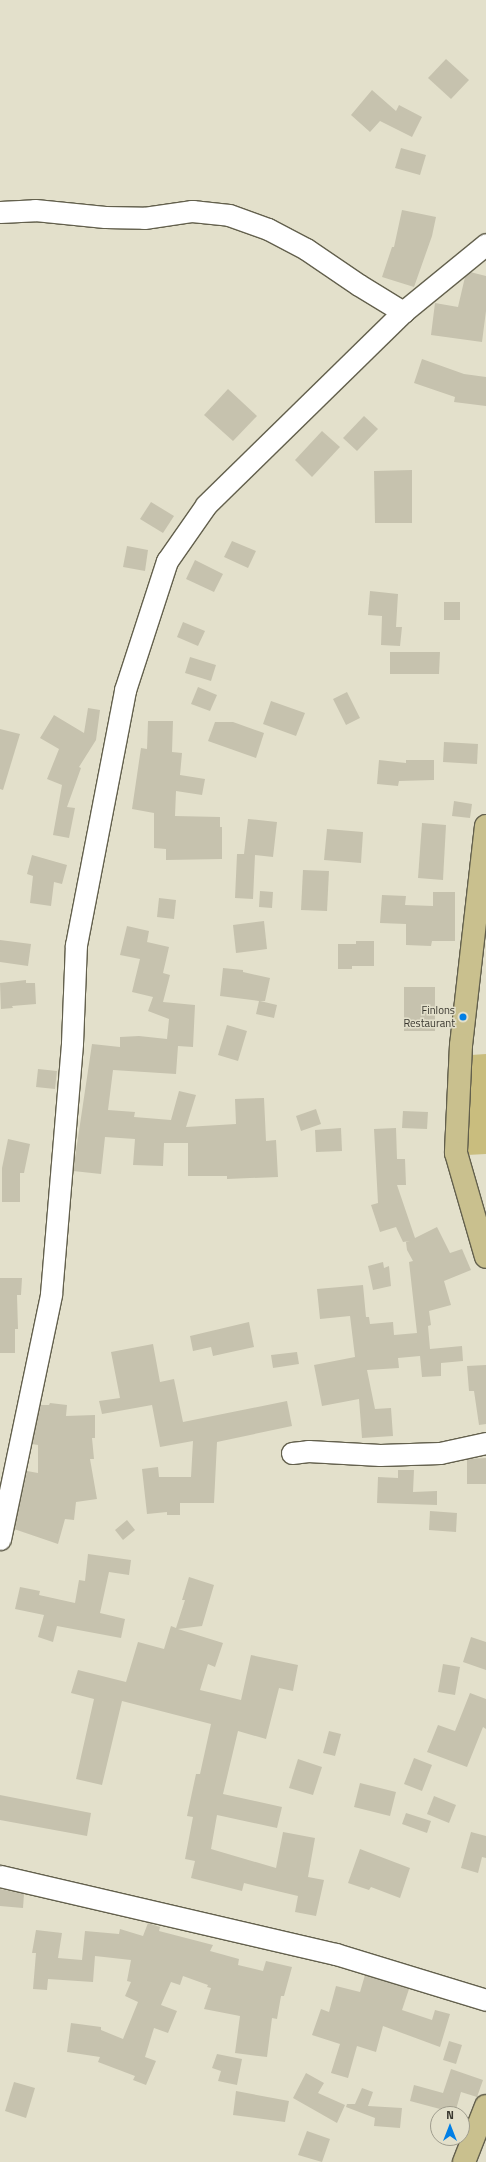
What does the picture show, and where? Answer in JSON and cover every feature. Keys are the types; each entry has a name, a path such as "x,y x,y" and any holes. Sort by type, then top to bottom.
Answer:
{"main road":[{"path":"486,826 461,1045 456,1153 486,1257"},
{"path":"464,2162 486,2106"}],"street":[{"path":"0,212 35,210 105,217 144,218 192,211 229,215 268,229 306,249 359,285 403,312"},
{"path":"0,1539 51,1294 72,1043 76,945 125,690 167,561 206,505 403,312 486,244"},
{"path":"292,1454 308,1452 380,1455 440,1453 486,1443"},
{"path":"0,1876 336,1954 486,2000"}],"shaded area":[{"path":"486,1054 486,1154 467,1155 471,1055"}],"building":[{"path":"446,59 469,80 451,99 428,78"},
{"path":"372,90 396,111 399,105 422,117 412,137 380,121 370,132 351,115"},
{"path":"401,148 426,155 420,175 395,168"},
{"path":"402,210 436,217 432,236 414,287 382,277 392,247 394,247"},
{"path":"470,272 486,276 486,311 482,342 431,335 435,303 458,307 465,277"},
{"path":"422,359 464,374 486,377 486,406 454,402 455,397 414,383"},
{"path":"228,389 257,416 233,441 204,415"},
{"path":"364,416 378,429 357,451 343,438"},
{"path":"322,431 340,447 312,477 295,460"},
{"path":"412,470 412,523 375,523 374,471"},
{"path":"151,502 174,516 163,533 140,519"},
{"path":"232,541 256,551 248,568 224,557"},
{"path":"127,546 148,550 145,571 123,567"},
{"path":"195,560 223,574 214,592 186,579"},
{"path":"370,591 398,594 396,627 402,627 400,646 381,645 382,616 368,615"},
{"path":"444,602 460,602 460,620 444,620"},
{"path":"183,622 205,631 198,646 177,637"},
{"path":"390,652 440,652 439,674 390,674"},
{"path":"190,657 216,665 211,681 185,673"},
{"path":"198,687 217,695 210,711 191,704"},
{"path":"347,692 360,718 346,725 333,699"},
{"path":"271,701 305,713 296,736 263,724"},
{"path":"88,708 100,710 96,740 79,767 81,768 67,807 75,808 69,838 53,835 62,785 47,779 59,749 40,738 54,715 84,733"},
{"path":"148,721 173,721 172,752 182,753 180,775 205,779 202,795 176,791 175,816 220,817 220,827 222,827 222,859 166,860 166,849 154,848 154,813 132,809 141,748 147,749"},
{"path":"215,722 233,722 264,733 256,758 208,741"},
{"path":"0,729 20,734 3,790 0,789"},
{"path":"444,742 478,744 477,764 443,762"},
{"path":"379,760 406,763 406,760 434,760 434,780 399,781 398,786 377,784"},
{"path":"454,801 472,804 470,818 452,816"},
{"path":"248,819 277,822 273,857 255,855 253,899 235,898 237,854 244,854"},
{"path":"422,823 446,825 443,880 418,878"},
{"path":"327,829 363,832 361,863 324,860"},
{"path":"32,855 67,865 62,884 54,882 51,906 30,903 33,876 27,874"},
{"path":"303,870 329,871 327,911 301,910"},
{"path":"260,891 273,892 272,908 259,907"},
{"path":"433,892 455,892 455,941 432,941 431,946 406,945 406,924 380,923 382,895 406,896 405,905 433,906"},
{"path":"159,898 176,900 174,919 157,917"},
{"path":"264,921 267,949 236,953 233,925"},
{"path":"127,926 149,931 147,942 169,947 163,973 170,975 163,1002 195,1005 193,1047 178,1046 176,1074 113,1070 108,1110 135,1112 134,1117 171,1120 179,1091 196,1095 186,1127 236,1124 235,1099 264,1098 266,1141 276,1140 278,1177 227,1179 227,1176 188,1176 188,1143 164,1143 163,1166 133,1165 135,1139 105,1137 101,1174 73,1171 92,1044 120,1047 120,1037 139,1036 167,1039 169,1019 148,1011 153,997 132,992 140,959 120,955"},
{"path":"0,940 31,944 28,966 0,962"},
{"path":"356,941 374,941 374,966 352,966 352,969 338,969 338,944 356,944"},
{"path":"223,968 243,970 243,972 270,978 265,1001 260,1001 277,1005 274,1018 256,1014 259,1001 220,996"},
{"path":"26,980 26,983 35,983 36,1004 12,1006 13,1008 1,1009 0,983"},
{"path":"404,987 435,987 435,1031 404,1031"},
{"path":"227,1025 247,1031 238,1061 218,1055"},
{"path":"38,1069 57,1071 55,1089 36,1087"},
{"path":"316,1109 321,1124 301,1131 296,1116"},
{"path":"403,1111 428,1112 427,1129 402,1128"},
{"path":"341,1128 342,1151 316,1152 315,1130"},
{"path":"396,1128 397,1159 405,1159 406,1185 397,1185 415,1238 437,1227 450,1253 462,1249 471,1270 444,1281 451,1305 429,1311 431,1325 428,1326 430,1349 462,1346 463,1361 441,1363 441,1376 422,1377 420,1356 398,1358 399,1368 367,1370 375,1409 391,1408 393,1436 362,1438 359,1399 322,1406 314,1365 355,1357 350,1316 320,1319 317,1289 363,1285 366,1317 369,1317 370,1324 393,1322 394,1335 417,1333 409,1262 413,1261 407,1250 406,1242 410,1241 403,1242 396,1227 380,1232 371,1205 378,1203 374,1129"},
{"path":"8,1139 30,1144 24,1173 20,1173 20,1202 2,1202 2,1168"},
{"path":"383,1262 384,1268 389,1266 391,1286 373,1290 368,1266"},
{"path":"0,1278 22,1278 21,1295 17,1295 18,1329 15,1329 15,1353 0,1353"},
{"path":"249,1322 254,1347 213,1356 211,1347 193,1351 190,1336"},
{"path":"153,1344 160,1382 174,1379 183,1422 287,1401 292,1426 217,1442 214,1503 180,1503 180,1515 167,1515 167,1512 147,1514 142,1469 158,1467 159,1477 191,1477 193,1441 160,1447 152,1405 102,1414 99,1401 120,1398 111,1352"},
{"path":"297,1352 299,1364 273,1368 271,1355"},
{"path":"486,1365 486,1424 479,1425 474,1391 469,1391 467,1366"},
{"path":"50,1403 67,1405 66,1416 95,1415 95,1438 92,1438 94,1459 90,1459 97,1499 76,1502 74,1520 65,1519 58,1544 14,1529 27,1471 38,1473 38,1445 32,1444 40,1405 49,1405"},
{"path":"486,1458 486,1484 467,1484 467,1459"},
{"path":"398,1470 414,1470 413,1492 437,1491 437,1505 377,1503 378,1477 398,1478"},
{"path":"430,1511 457,1513 456,1532 429,1530"},
{"path":"127,1520 135,1530 123,1540 115,1530"},
{"path":"88,1554 131,1560 129,1575 109,1572 100,1613 125,1619 121,1638 57,1626 53,1642 38,1637 44,1615 15,1609 20,1587 40,1591 39,1595 75,1603 79,1580 85,1581"},
{"path":"189,1577 214,1585 202,1626 178,1629 223,1643 215,1667 208,1664 200,1690 241,1700 251,1655 298,1665 293,1691 279,1688 266,1739 238,1731 223,1794 282,1807 277,1828 217,1815 211,1849 276,1868 283,1832 315,1838 308,1877 324,1880 316,1916 295,1912 298,1896 244,1883 242,1891 191,1878 195,1861 185,1859 193,1817 187,1816 196,1774 200,1774 211,1724 122,1701 102,1785 76,1779 94,1699 71,1693 78,1670 126,1682 138,1642 164,1649 171,1626 176,1628 185,1600 182,1600"},
{"path":"471,1637 486,1642 486,1670 463,1662"},
{"path":"443,1664 460,1667 455,1695 438,1692"},
{"path":"470,1693 486,1699 486,1729 483,1727 467,1767 427,1752 438,1725 455,1731"},
{"path":"329,1731 341,1734 335,1756 323,1753"},
{"path":"414,1758 432,1765 422,1791 404,1784"},
{"path":"298,1759 322,1767 313,1795 289,1788"},
{"path":"360,1783 396,1792 390,1816 354,1807"},
{"path":"0,1795 91,1813 87,1836 0,1820"},
{"path":"434,1796 456,1805 449,1823 427,1814"},
{"path":"406,1813 431,1821 427,1833 402,1824"},
{"path":"471,1832 486,1836 486,1858 482,1857 478,1873 461,1868"},
{"path":"360,1849 410,1868 400,1898 371,1887 369,1890 348,1883"},
{"path":"0,1889 24,1894 23,1908 0,1906"},
{"path":"148,1923 160,1927 159,1931 213,1945 210,1951 239,1959 238,1965 263,1971 266,1961 292,1967 284,1996 281,1996 277,2019 272,2018 267,2057 235,2053 240,2016 204,2009 211,1988 207,1987 208,1985 183,1976 180,1985 171,1982 161,2005 177,2011 168,2033 154,2028 145,2057 156,2061 146,2085 133,2080 135,2076 98,2062 100,2057 67,2052 71,2023 101,2027 101,2030 123,2039 138,2002 125,1996 131,1982 127,1981 131,1960 95,1956 93,1982 48,1979 47,1990 33,1989 36,1953 32,1953 36,1930 62,1933 58,1958 82,1960 85,1931 119,1934 120,1929 143,1936"},
{"path":"365,1975 409,1989 402,2010 432,2020 435,2010 450,2014 440,2047 383,2026 376,2052 357,2046 348,2078 331,2073 340,2044 312,2035 321,2009 329,2012 336,1986 360,1992"},
{"path":"449,2041 462,2045 456,2064 443,2060"},
{"path":"217,2054 242,2059 237,2085 218,2081 221,2071 212,2068"},
{"path":"451,2069 483,2080 477,2097 461,2092 457,2106 430,2106 410,2101 414,2085 443,2093"},
{"path":"306,2073 324,2083 318,2093 345,2105 337,2123 293,2098"},
{"path":"14,2082 35,2088 26,2118 5,2111"},
{"path":"362,2088 373,2092 368,2106 402,2108 400,2128 374,2126 375,2118 346,2107 347,2104 355,2104"},
{"path":"236,2091 289,2101 285,2122 233,2115"},
{"path":"307,2131 330,2139 322,2162 298,2155"}],"place":[{"name":"Finlons Restaurant","path":"463,1017"}]}
